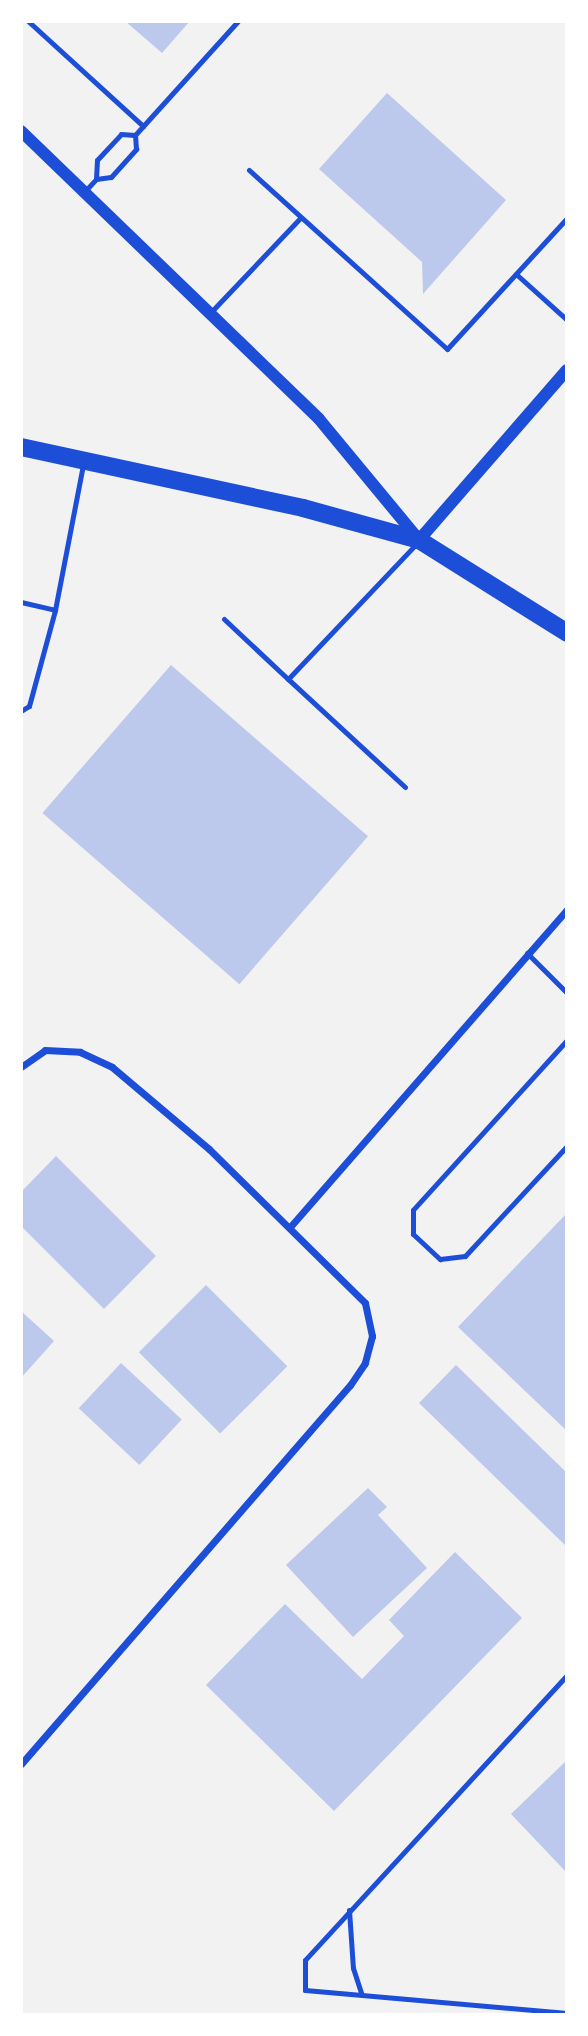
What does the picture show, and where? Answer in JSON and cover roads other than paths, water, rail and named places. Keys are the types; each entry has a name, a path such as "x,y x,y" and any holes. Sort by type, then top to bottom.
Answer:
{"main road":[{"path":"21,447 303,508 419,541 566,630"}],"street":[{"path":"21,131 319,419 419,541 567,370"},
{"path":"290,1227 567,909"},
{"path":"21,1067 45,1050 80,1052 112,1068 209,1149 365,1303 372,1336 365,1363 21,1765"}],"lane":[{"path":"28,21 143,126"},
{"path":"84,192 96,180 111,177 136,149 135,135 238,21"},
{"path":"96,180 97,160 121,134 135,135"},
{"path":"249,170 447,349 567,218"},
{"path":"210,313 300,218"},
{"path":"516,274 567,320"},
{"path":"21,711 29,706 55,610 84,461"},
{"path":"288,679 419,541"},
{"path":"21,602 55,610"},
{"path":"224,619 405,787"},
{"path":"527,953 567,993"},
{"path":"567,1041 413,1210 413,1234 440,1259 465,1256 567,1146"},
{"path":"567,1675 305,1960 304,1990 567,2013"},
{"path":"349,1910 352,1968 362,1995"}]}
